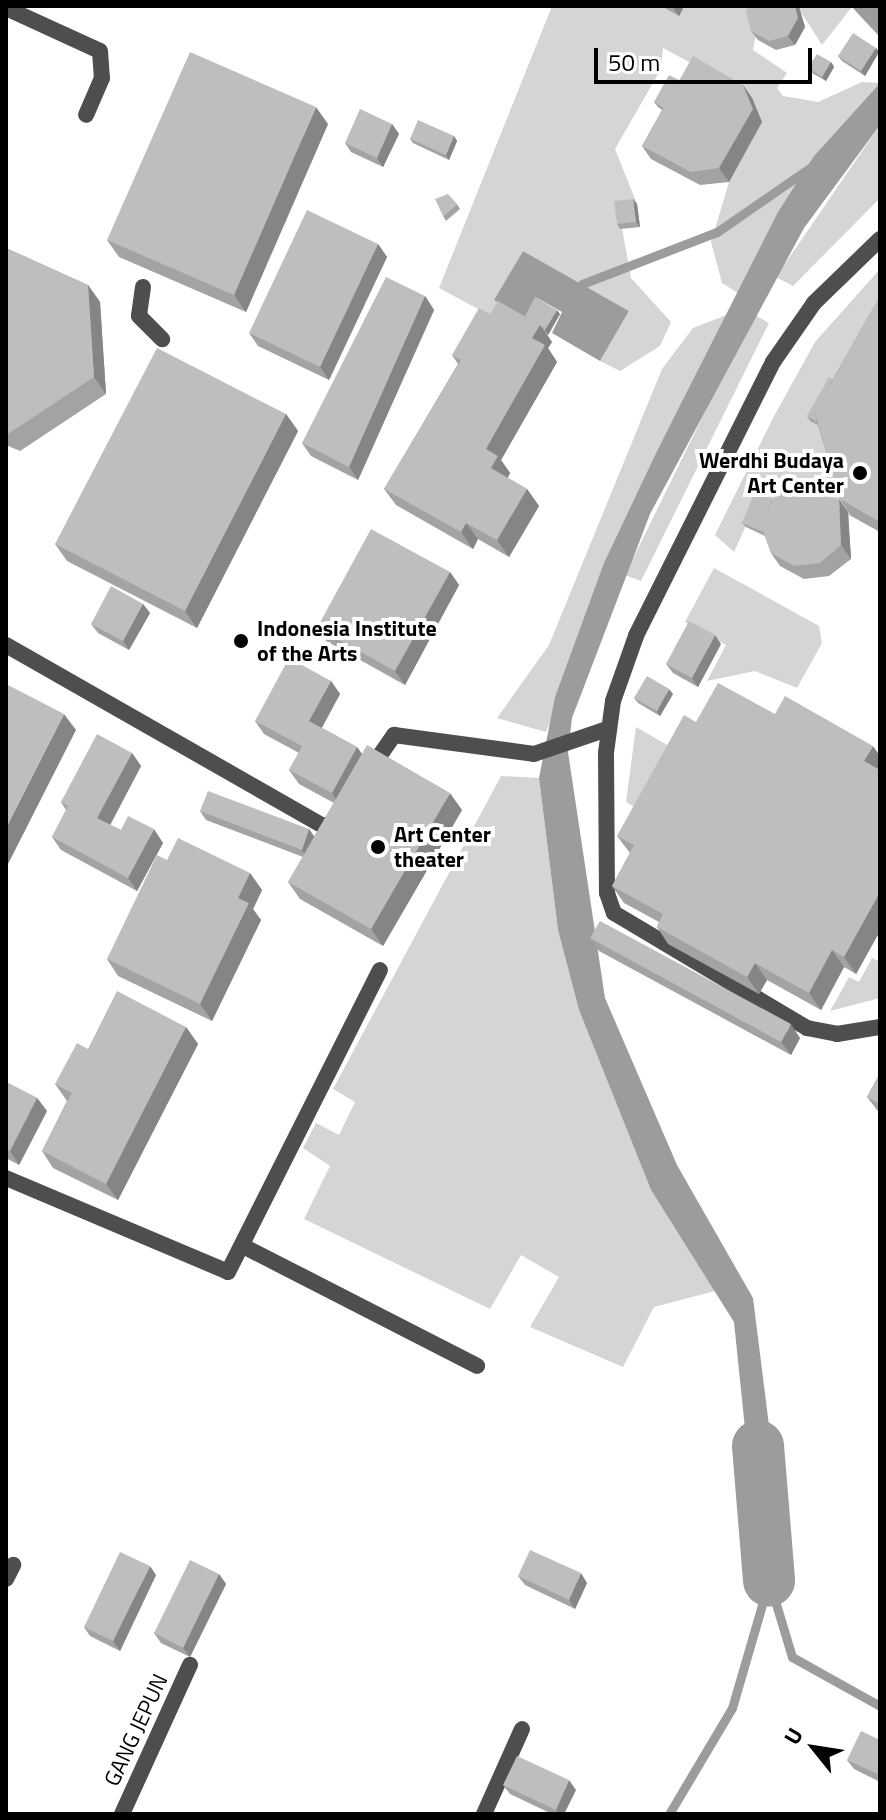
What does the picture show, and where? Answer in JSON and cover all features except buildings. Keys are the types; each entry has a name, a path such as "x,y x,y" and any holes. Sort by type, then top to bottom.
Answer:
{"street":[{"path":"6,8 100,51 102,78 86,115"},
{"path":"880,239 814,303 773,362 636,636 607,729 607,893 614,913 807,1028 837,1034 880,1027"},
{"path":"143,287 139,316 162,339"},
{"path":"6,645 323,826 336,825 394,735 534,754 607,729"},
{"path":"6,1178 99,1212 224,1273 243,1246 380,970"},
{"path":"243,1246 477,1366"},
{"name":"GANG JEPUN","path":"122,1814 190,1665"},
{"path":"484,1814 522,1729"}],"shaded area":[{"path":"552,6 661,6 679,15 684,6 761,6 753,50 787,73 777,88 783,96 818,102 862,82 880,83 814,156 738,293 722,283 711,242 729,182 762,122 702,69 663,48 661,69 615,149 637,204 618,206 631,278 671,322 660,346 620,371 600,361 629,311 523,251 494,300 513,312 506,324 439,288"},
{"path":"797,6 851,6 852,7 822,45"},
{"path":"851,6 880,6 880,37 863,19"},
{"path":"880,83 880,125 804,228 650,514 572,718 568,752 605,998 677,1165 753,1298 780,1513 754,1516 734,1322 651,1190 579,1010 558,930 539,778 555,697 604,563 659,447 778,212 814,156"},
{"path":"880,125 880,198 793,286 776,277"},
{"path":"523,251 629,311 600,361 552,333 562,312 537,298 525,319 494,300"},
{"path":"880,269 880,334 827,429 851,516 784,508 759,497 734,552 715,535 773,418 815,342"},
{"path":"729,314 659,447 546,732 497,718 549,645 662,369 693,328"},
{"path":"753,314 769,323 641,581 625,575"},
{"path":"714,568 819,626 822,643 797,688 755,671 707,681 726,645 685,622"},
{"path":"636,727 683,754 649,816 626,802"},
{"path":"501,776 539,778 558,930 579,1010 651,1190 715,1291 654,1307 623,1367 530,1327 559,1277 521,1255 490,1309 304,1219 330,1166 303,1148 316,1123 339,1135 355,1102 333,1089"},
{"path":"872,958 880,962 880,998 830,1011 849,977 859,982"}],"waterway":[{"path":"582,284 717,232 811,167"},
{"path":"758,1446 769,1581"},
{"path":"669,1814 732,1708 769,1581"},
{"path":"770,1584 792,1657 880,1706"}],"place":[{"name":"Werdhi Budaya Art Center","path":"860,473"},
{"name":"Indonesia Institute of the Arts","path":"241,641"},
{"name":"Art Center theater","path":"378,847"}]}
